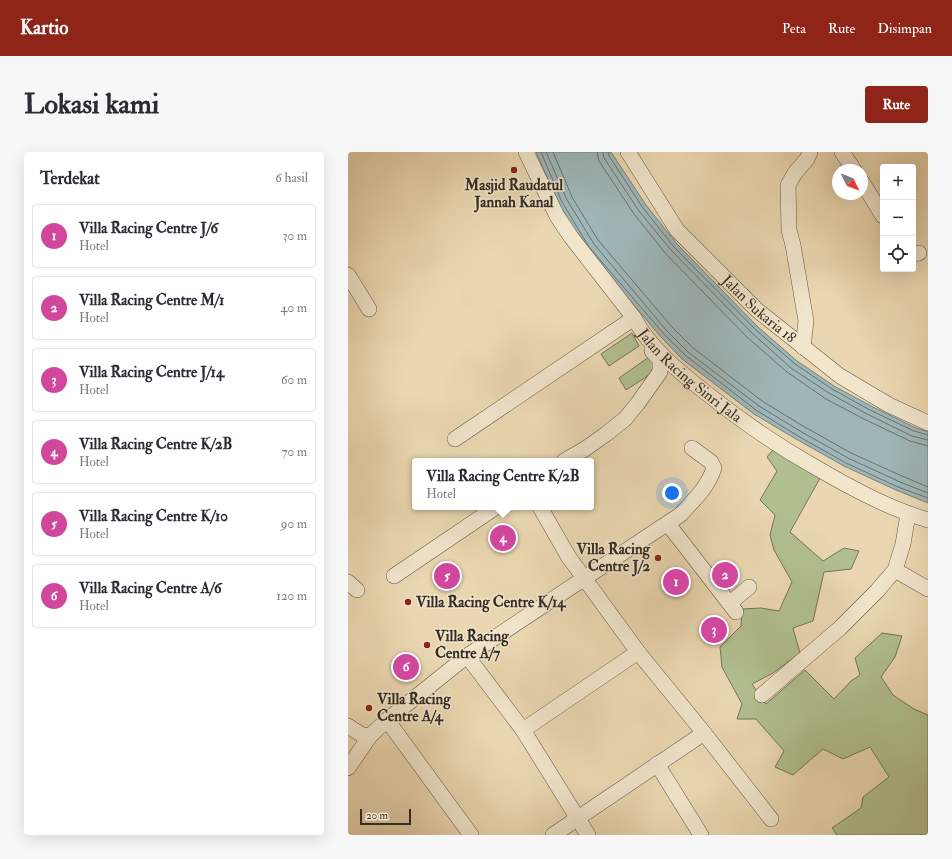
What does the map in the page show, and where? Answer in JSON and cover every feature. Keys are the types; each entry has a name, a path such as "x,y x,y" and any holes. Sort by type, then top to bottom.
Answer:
{"street":[{"name":"Jalan Racing Sinri Jala","path":"526,152 557,216 571,237 634,318 641,330 662,355 691,382 749,426 831,476 863,494 908,514 928,520"},
{"name":"Jalan Sukaria 18","path":"628,152 677,230 757,310 840,376 889,405 928,423"},
{"path":"803,347 806,321 794,245 789,230 788,185 795,173 807,159 810,152"},
{"path":"842,152 850,164"},
{"path":"868,192 880,211"},
{"path":"348,275 369,309"},
{"path":"456,439 634,318"},
{"path":"569,458 585,449 625,419 660,372 660,360 640,336"},
{"path":"348,768 370,736 387,720 467,656 680,515 703,490 712,476 714,468 711,462 692,448"},
{"path":"394,576 492,510"},
{"path":"542,510 568,556 638,652 771,819"},
{"path":"762,695 840,628 877,591 895,570 908,514"},
{"path":"668,524 733,608 749,587"},
{"path":"895,570 928,589"},
{"path":"523,730 638,652"},
{"path":"467,656 523,730 588,835"},
{"path":"387,720 471,835"},
{"path":"348,726 362,735 370,736"},
{"path":"554,835 704,733"},
{"path":"657,764 701,835"}],"green space":[{"path":"632,333 639,346 609,366 601,354"},
{"path":"649,357 657,370 626,390 619,378"},
{"path":"777,445 824,471 790,532 823,561 844,548 859,551 851,569 824,572 813,621 793,628 800,653 773,673 752,684 766,704 805,670 834,699 851,681 860,675 855,658 882,633 902,636 895,657 881,677 893,695 914,709 928,715 928,835 837,835 832,828 861,808 863,797 889,777 870,747 843,759 823,749 793,775 775,767 784,751 756,719 737,719 742,704 722,667 720,647 741,626 742,609 761,608 779,611 792,582 774,550 770,535 775,515 760,500 777,471 767,457"}],"water":[{"path":"536,152 611,152 646,205 677,244 758,327 797,361 834,386 871,406 916,428 928,432 928,503 844,466 796,439 754,414 682,359 661,337 586,249 559,204"}],"place":[{"name":"Masjid Raudatul Jannah Kanal","path":"514,170"},
{"name":"Villa Racing Centre K/2B","path":"503,538"},
{"name":"Villa Racing Centre J/2","path":"658,558"},
{"name":"Villa Racing Centre M/1","path":"725,575"},
{"name":"Villa Racing Centre K/10","path":"447,576"},
{"name":"Villa Racing Centre J/6","path":"676,582"},
{"name":"Villa Racing Centre K/14","path":"408,602"},
{"name":"Villa Racing Centre J/14","path":"714,630"},
{"name":"Villa Racing Centre A/7","path":"427,645"},
{"name":"Villa Racing Centre A/6","path":"406,667"},
{"name":"Villa Racing Centre A/4","path":"369,708"}]}
